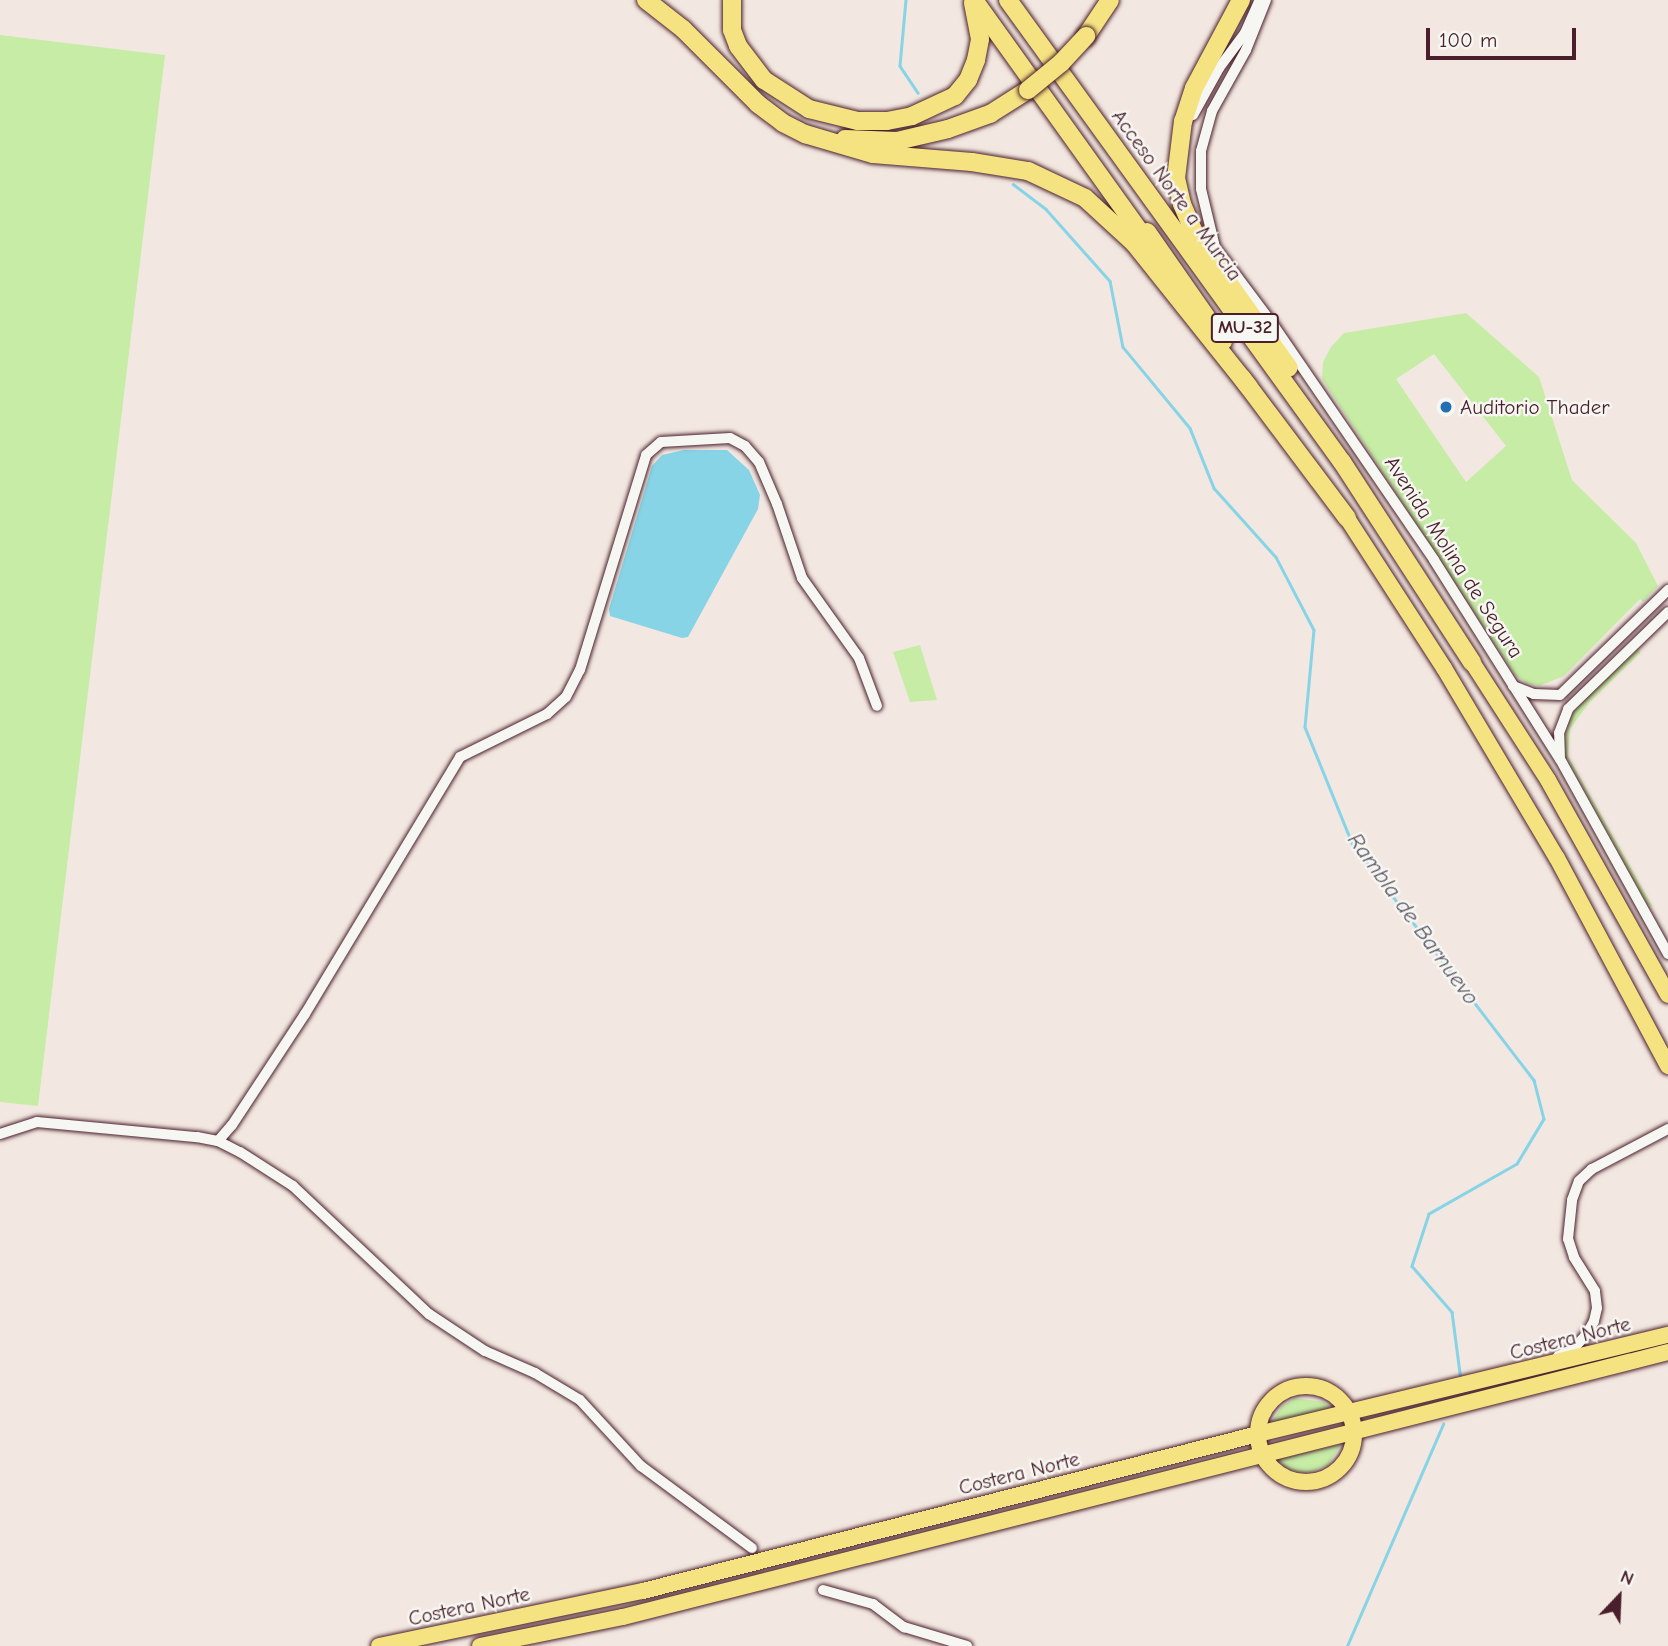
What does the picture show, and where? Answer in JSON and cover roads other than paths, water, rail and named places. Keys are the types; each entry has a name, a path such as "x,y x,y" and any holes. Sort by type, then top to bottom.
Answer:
{"highway":[{"path":"646,0 683,29 758,104 794,128 852,150 1014,168 1042,176 1073,191 1101,209 1133,243 1249,387"},
{"path":"732,0 732,30 738,46 764,80 809,109 832,117 868,121 912,116 954,96 968,79 976,60 980,39 973,0"},
{"path":"973,0 1249,387 1347,518"},
{"name":"Acceso Norte a Murcia","path":"984,0 1347,518"},
{"name":"Acceso Norte a Murcia","path":"1009,0 1342,462 1472,662"},
{"path":"758,104 789,121 831,136 897,141 972,121 1028,90 1061,63 1086,36 1110,0"},
{"path":"1241,0 1194,88 1177,155 1176,178 1182,204 1197,239 1292,373 1342,462"}],"main road":[{"path":"1347,518 1444,668 1557,858 1668,1066"},
{"name":"Avenida Molina de Segura","path":"1472,662 1548,780 1668,995"},
{"name":"Costera Norte","path":"379,1646 440,1640 1258,1434 1668,1335"},
{"name":"Costera Norte","path":"480,1646 623,1617 1261,1452 1668,1352"},
{"path":"1311,1387 1326,1391 1339,1400 1349,1413 1354,1430 1352,1447 1345,1462 1333,1474 1317,1481 1300,1482 1284,1477 1270,1467 1261,1452 1258,1434 1261,1418 1268,1405 1280,1394 1295,1388 1311,1387"}],"street":[{"path":"1177,155 1196,107 1245,33 1260,0"},
{"name":"Avenida Molina de Segura","path":"1266,0 1246,50 1212,111 1201,151 1201,189 1215,247 1274,326 1434,560 1560,759 1668,954"},
{"path":"218,1141 305,1014 460,757 547,713 566,697 580,670 646,455 661,442 730,438 745,446 759,462 802,578 859,658 877,706"},
{"path":"1513,686 1535,694 1560,695 1668,590"},
{"path":"1560,759 1559,733 1568,709 1668,612"},
{"path":"0,1134 37,1122 218,1141 293,1186 396,1286 440,1322 485,1351 535,1373 580,1400 641,1466 752,1548"},
{"path":"1514,1374 1573,1349 1594,1321 1595,1291 1574,1257 1568,1239 1572,1200 1579,1181 1592,1169 1664,1131"},
{"path":"823,1590 873,1604 904,1627 967,1646"}],"water":[{"path":"684,450 727,450 749,470 760,495 758,509 688,637 682,638 610,616 609,609 652,466 662,455"}],"waterway":[{"path":"906,0 900,66 918,93"},
{"name":"Rambla de Barnuevo","path":"1013,184 1046,209 1110,281 1123,347 1190,428 1214,488 1276,557 1314,630 1305,727 1352,843 1534,1080 1544,1119 1517,1164 1429,1214 1412,1266 1452,1312 1461,1380"},
{"name":"Rambla de Barnuevo","path":"1347,1646 1443,1424"}],"place":[{"name":"Auditorio Thader","path":"1446,407"}]}
